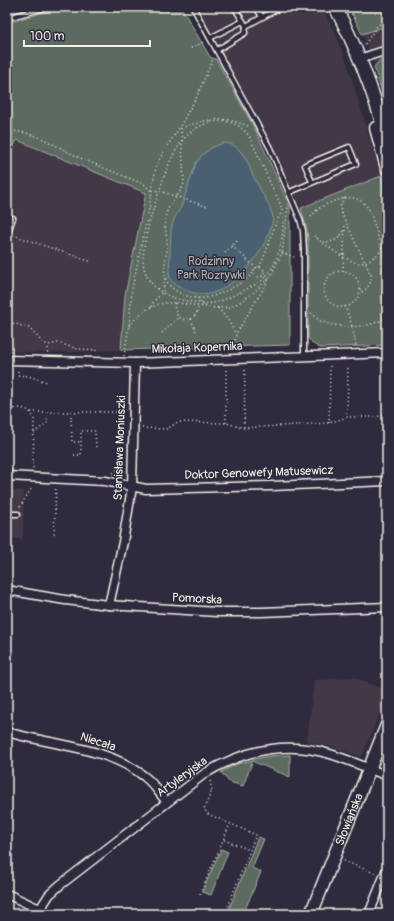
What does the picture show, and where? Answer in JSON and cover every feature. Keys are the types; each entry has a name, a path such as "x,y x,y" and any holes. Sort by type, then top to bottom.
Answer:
{"street":[{"path":"335,7 371,87 387,139"},
{"path":"359,59 387,50"},
{"path":"359,59 365,90 387,168"},
{"name":"Mikołaja Kopernika","path":"7,360 135,363 387,353"},
{"name":"Stanisława Moniuszki","path":"109,605 123,542 132,487 135,363"},
{"name":"Doktor Genowefy Matusewicz","path":"7,476 105,481 146,489 387,481"},
{"name":"Pomorska","path":"7,590 65,600 109,605 217,612 387,607"},
{"name":"Słowiańska","path":"311,914 387,725"},
{"name":"Niecała","path":"7,732 86,750 122,764 146,778 167,802"},
{"name":"Artyleryjska","path":"39,912 52,892 204,774 237,757 263,750 294,748 318,750 387,776"},
{"path":"369,914 387,870"},
{"path":"7,894 39,912 50,914"}],"lane":[{"path":"7,18 48,7"},
{"path":"193,7 270,148 290,192 300,219 304,239 304,356"},
{"path":"217,50 245,33 246,26 234,7"},
{"path":"256,7 262,18"},
{"path":"246,26 281,7"},
{"path":"210,38 243,21"},
{"path":"290,192 356,164 349,147 305,165 312,182"},
{"path":"7,234 13,218"},
{"path":"7,514 18,514"}],"path":[{"path":"365,44 377,26 387,19"},
{"path":"190,48 204,42"},
{"path":"124,356 129,326 132,289 156,166 159,159 180,128 196,98 213,59"},
{"path":"180,128 202,120 220,121 235,123 240,126 249,136 282,212 282,242 275,260 264,276 256,285 213,304 177,299 162,294 152,283 147,277 144,269 143,254 148,229 168,166 189,133 196,128 211,122 220,121 226,119 250,127"},
{"path":"152,307 153,302 162,294 165,288 168,247 165,216 169,207 181,192 184,183 180,128"},
{"path":"7,131 22,132 38,137 77,156 144,184 152,191 160,190 208,207"},
{"path":"7,141 12,131"},
{"path":"344,198 340,207 341,212 371,275 371,283 365,290 359,293 353,302 345,306 337,306 332,304 325,296 324,290 326,280 330,275 335,272 343,271 355,277 358,282 359,293"},
{"path":"311,217 317,209 322,206 344,198 355,198 366,205 370,211 387,265"},
{"path":"234,348 236,334 269,279 282,253 288,208"},
{"path":"165,275 173,288 180,293 198,298 209,297 238,285 259,267 265,257 282,212"},
{"path":"343,271 346,222"},
{"path":"323,242 330,242 338,239 345,230"},
{"path":"7,234 92,262"},
{"path":"314,236 343,256 357,262 365,262 382,250"},
{"path":"225,253 239,239"},
{"path":"232,246 256,268"},
{"path":"282,253 298,258"},
{"path":"259,267 264,270 266,280"},
{"path":"254,272 258,277 264,276"},
{"path":"129,326 139,315 162,303 176,303 218,308 230,306 242,300 269,279"},
{"path":"198,298 205,307"},
{"path":"176,303 175,311 179,317 187,320 191,319 197,314 198,306"},
{"path":"345,306 352,326 356,348"},
{"path":"218,308 228,320 236,334"},
{"path":"309,311 317,319 335,326 372,324 387,317"},
{"path":"7,324 11,317"},
{"path":"162,333 179,317"},
{"path":"191,319 196,332"},
{"path":"9,322 29,328 43,343 48,345 58,343 78,349 96,350 95,355"},
{"path":"48,345 48,355"},
{"path":"347,417 348,365"},
{"path":"329,423 330,366"},
{"path":"18,368 18,376 28,376 47,382"},
{"path":"244,428 245,369"},
{"path":"226,370 226,423"},
{"path":"7,408 27,409 31,412 118,412 128,409"},
{"path":"7,414 15,408"},
{"path":"31,412 34,419 33,478"},
{"path":"138,428 167,429 178,422 226,423 244,428 329,423 347,417 374,417 387,415"},
{"path":"71,416 72,442 81,442"},
{"path":"34,432 47,423 47,418"},
{"path":"74,455 81,455 81,431 95,431 96,447"},
{"path":"113,473 128,462"},
{"path":"54,534 56,479"},
{"path":"18,514 18,510 31,489"},
{"path":"210,778 212,790 204,810 208,814 256,835 225,914"},
{"path":"200,894 230,824"},
{"path":"224,840 250,850"},
{"path":"344,861 380,876"},
{"path":"83,914 86,908"}],"shaded area":[{"path":"197,7 322,7 335,33 347,63 381,176 301,208 267,134"},
{"path":"387,26 387,108 371,55 362,34"},
{"path":"17,140 147,192 125,295 121,350 48,353 7,352 7,160"},
{"path":"7,490 24,491 23,539 7,537"},
{"path":"354,677 387,691 387,696 362,756 329,746 307,742 314,680"}],"green space":[{"name":"Rodzinny Park Rozrywki","path":"63,7 181,7 210,57 216,59 255,129 290,207 290,345 121,350 125,295 146,193 17,140 7,160 7,23"},
{"path":"349,7 387,7 387,26 362,34"},
{"path":"387,55 387,108 374,67"},
{"path":"381,176 387,196 387,345 320,348 313,344 308,338 308,241 307,230 301,208"},
{"path":"290,755 290,777 254,762 254,759"},
{"path":"253,760 243,786 229,782 221,772 237,764"},
{"path":"258,837 264,839 252,868 261,872 243,914 227,914"},
{"path":"221,849 228,852 211,895 202,892"}],"water":[{"path":"223,143 228,143 237,148 247,161 253,176 270,208 273,220 265,242 253,261 245,270 219,291 206,295 191,292 179,286 170,279 171,230 174,219 181,207 196,163 202,155 211,148"}]}
